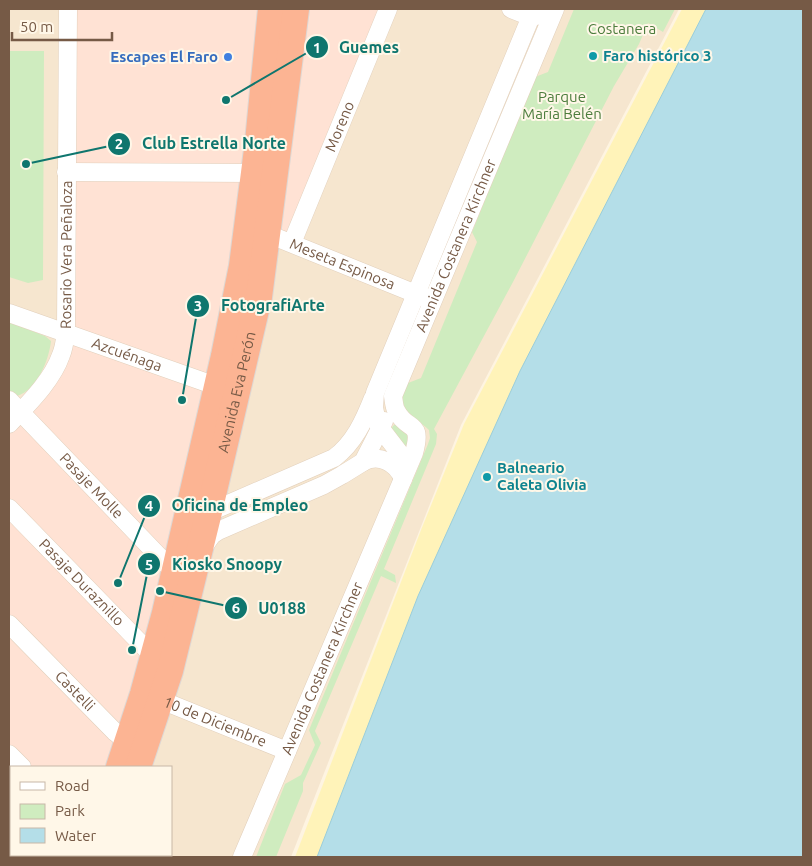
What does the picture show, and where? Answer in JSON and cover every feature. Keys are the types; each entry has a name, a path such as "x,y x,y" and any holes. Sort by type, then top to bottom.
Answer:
{"highway":[{"name":"Avenida Eva Perón","path":"152,697 154,656 182,564 206,524 259,297 258,230 254,173 271,9"},
{"name":"Avenida Eva Perón","path":"120,766 136,754 152,697 182,564 200,458 224,356 240,275 258,230 296,9"},
{"path":"200,458 204,476 195,513 206,524"}],"street":[{"name":"Rosario Vera Peñaloza","path":"13,412 55,368 62,354 66,332 68,9"},
{"name":"Moreno","path":"292,243 388,9"},
{"path":"511,9 533,13 538,16 554,9"},
{"name":"Avenida Costanera Kirchner","path":"242,857 414,453 417,434 414,428 396,412 393,396 554,9"},
{"name":"Avenida Costanera Kirchner","path":"404,479 401,455 381,429 374,408 375,393 533,13"},
{"path":"66,172 254,173"},
{"name":"Meseta Espinosa","path":"258,230 427,299 429,310"},
{"name":"Azcuénaga","path":"9,312 216,386"},
{"path":"206,524 334,458 353,439 366,416 375,393"},
{"path":"363,462 381,429 393,396"},
{"name":"Pasaje Molle","path":"13,412 182,564"},
{"path":"206,524 324,485 368,459 376,458 392,463 404,479"},
{"name":"Pasaje Duraznillo","path":"9,508 154,656"},
{"name":"Castelli","path":"9,624 136,754"},
{"name":"10 de Diciembre","path":"152,697 287,751"},
{"path":"9,754 21,766"}],"shaded area":[{"path":"9,9 679,9 461,425 291,857 9,857"},
{"path":"68,9 388,9 292,243 269,233 138,766 10,766 10,856 108,856 9,857 9,424 62,354"}],"green space":[{"name":"Parque María Belén","path":"574,9 675,9 663,32 648,23 639,44 614,86 513,282 434,429 437,434 436,444 384,569 395,575 396,583 381,576 315,731 321,743 303,783 303,791 276,857 256,857 285,784 301,775 315,745 309,730 430,438 429,430 410,415 403,405 404,392 408,383 421,378 477,242 472,232 535,77 548,72"},
{"path":"9,51 44,51 43,280 28,283 9,277"},
{"path":"9,322 45,336 51,341 48,357 41,373 30,388 17,396 9,392"},
{"path":"394,425 405,427 409,440 405,449 389,431"}],"sand":[{"name":"Balneario Caleta Olivia","path":"682,9 774,9 380,857 295,857 421,530 464,424"}],"water":[{"path":"706,9 803,9 803,857 317,857 418,596 520,371"}],"place":[{"name":"Faro histórico 3","path":"593,56"},
{"name":"Escapes El Faro","path":"228,57"},
{"name":"Guemes","path":"226,100"},
{"name":"Club Estrella Norte","path":"26,164"},
{"name":"FotografiArte","path":"182,400"},
{"name":"Balneario Caleta Olivia","path":"487,477"},
{"name":"Oficina de Empleo","path":"118,583"},
{"name":"U0188","path":"160,591"},
{"name":"Kiosko Snoopy","path":"132,650"}],"park label":[{"name":"Costanera","path":"622,29"}]}
